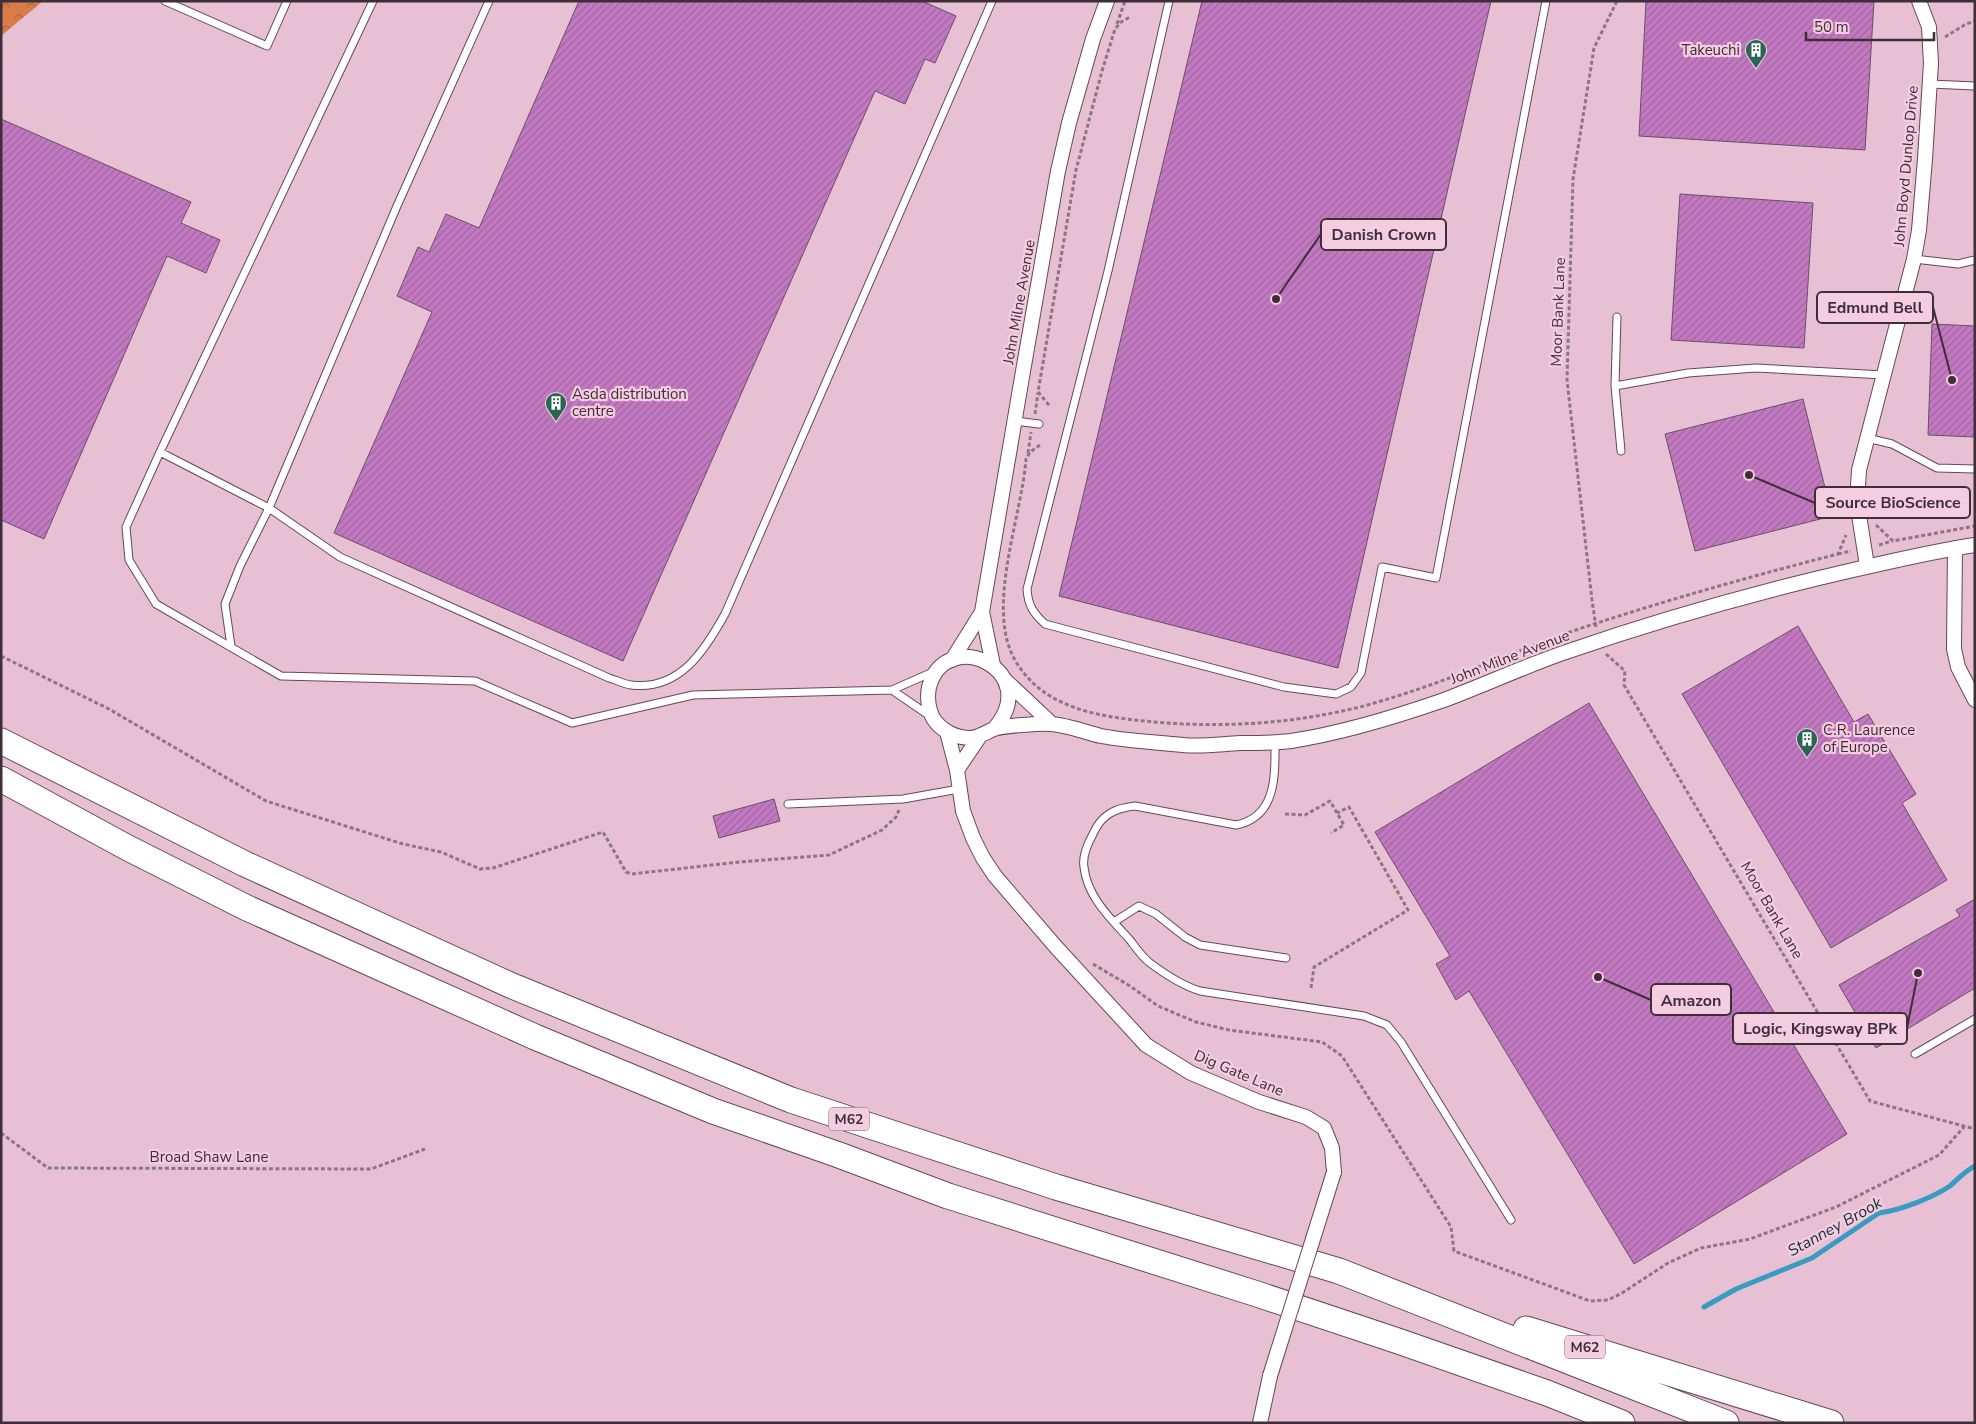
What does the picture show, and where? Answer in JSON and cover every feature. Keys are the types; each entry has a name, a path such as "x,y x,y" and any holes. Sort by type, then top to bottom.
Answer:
{"highway":[{"name":"M62","path":"1,741 245,864 501,981 791,1100 1056,1188 1339,1271 1831,1423"},
{"name":"M62","path":"1,779 128,848 247,908 535,1037 713,1111 948,1196 1257,1294 1408,1345 1547,1393 1622,1423"},
{"name":"M62","path":"1339,1271 1726,1423"}],"street":[{"name":"John Milne Avenue","path":"993,665 982,612 1064,142 1088,56 1107,1"},
{"name":"John Boyd Dunlop Drive","path":"1867,566 1857,502 1859,470 1914,259 1923,193 1931,40 1925,14 1919,1"},
{"name":"John Milne Avenue","path":"994,729 1052,724 1104,736 1188,746 1289,741 1355,728 1445,700 1554,656 1646,626 1776,589 1867,566 1975,545"},
{"path":"1955,548 1954,649 1963,679 1975,700"},
{"name":"John Milne Avenue","path":"952,660 982,612"},
{"path":"1005,680 1008,706 1003,719 994,729 980,736 969,738 947,732 934,720 929,707 928,694 931,681 938,670 952,660 962,657 973,657 993,665 1005,680 1052,724"},
{"name":"Dig Gate Lane","path":"947,732 957,770 963,811 983,858 1001,883 1073,966 1146,1045 1191,1073 1259,1102 1306,1117 1324,1128 1332,1148 1334,1172 1270,1376 1260,1423"},
{"path":"957,770 980,736"}],"lane":[{"path":"165,1 267,46 287,1"},
{"path":"373,1 126,527 129,560 156,604 281,676 475,681 572,723 693,695 892,690 938,670"},
{"path":"231,646 225,604 240,566 269,508 397,206 490,1"},
{"path":"160,452 269,508 340,557 609,678 630,685 650,685 671,678 687,667 706,647 725,614 992,1"},
{"path":"1168,1 1108,271 1028,589 1028,602 1034,614 1045,624 1284,687 1336,694 1351,687 1360,673 1382,567 1436,578 1546,1"},
{"path":"1930,84 1975,86"},
{"path":"1914,259 1958,264 1975,260"},
{"path":"1616,317 1615,386 1621,451"},
{"path":"1615,386 1688,373 1756,368 1884,375"},
{"path":"1015,420 1039,424"},
{"path":"1867,438 1892,444 1937,468 1975,469"},
{"path":"892,690 934,720"},
{"path":"1275,742 1271,798 1257,816 1245,824 1236,825 1135,806 1120,808 1105,816 1094,831 1087,846 1083,864 1087,882 1096,900 1148,962 1182,986 1200,991 1364,1016 1387,1025 1401,1042 1511,1220"},
{"path":"788,804 903,799 959,789"},
{"path":"1114,922 1139,906 1156,914 1185,938 1200,945 1286,958"},
{"path":"1915,1054 1975,1019"}],"path":[{"path":"1049,405 1038,392 1072,195 1088,122 1116,25 1125,1"},
{"name":"Moor Bank Lane","path":"1596,629 1567,380 1573,179 1594,48 1617,1"},
{"path":"1116,25 1130,17"},
{"path":"1942,39 1966,24 1975,21"},
{"path":"1040,445 1030,452 1026,459 1005,583 1003,606 1006,635 1012,653 1028,677 1044,692"},
{"path":"1874,522 1893,541 1975,526"},
{"path":"1596,623 1724,584 1838,554 1846,539 1847,528"},
{"name":"Moor Bank Lane","path":"1604,652 1626,671 1624,685 1870,1101 1964,1127"},
{"path":"1,656 109,710 266,801 402,844 441,852 480,869 493,868 603,832 626,872 632,874 739,862 830,855 882,830 896,818 903,799"},
{"path":"1285,814 1305,815 1330,801 1344,825 1331,833"},
{"path":"1311,988 1314,967 1408,910 1349,807 1337,813"},
{"path":"1073,966 1093,964 1130,986 1158,1006 1196,1022 1229,1030 1322,1042 1342,1056 1451,1227 1454,1251 1590,1301 1608,1300 1668,1263 1701,1248 1750,1239 1836,1207 1939,1155 1964,1127 1975,1129"},
{"name":"Broad Shaw Lane","path":"1,1132 48,1168 371,1169 425,1149"}],"green space":[{"path":"1,1 43,1 1,36"}],"building":[{"name":"Asda distribution centre","path":"579,1 922,1 956,16 935,63 925,59 905,104 875,91 623,661 334,533 432,312 397,296 418,247 429,252 446,214 479,228"},
{"path":"1202,1 1491,1 1338,668 1059,596"},
{"name":"Takeuchi","path":"1646,1 1874,1 1865,150 1639,136"},
{"path":"1,119 191,202 181,223 220,240 206,273 167,256 44,539 1,520"},
{"path":"1680,194 1813,203 1804,348 1671,340"},
{"path":"1932,324 1975,326 1975,437 1928,435"},
{"path":"1803,399 1832,516 1695,551 1665,434"},
{"name":"C.R. Laurence of Europe","path":"1798,626 1854,722 1868,714 1916,794 1902,803 1947,880 1831,948 1682,694"},
{"path":"1589,703 1847,1134 1634,1264 1469,991 1456,1000 1436,964 1450,956 1375,832"},
{"path":"774,799 780,821 719,838 713,816"},
{"path":"1975,899 1975,988 1876,1048 1839,985 1960,916 1956,910"}],"waterway":[{"name":"Stanney Brook","path":"1704,1307 1736,1289 1812,1258 1879,1213 1916,1203 1934,1195 1950,1186 1975,1166"}],"place":[{"name":"Takeuchi","path":"1756,69"},
{"name":"Danish Crown","path":"1276,299"},
{"name":"Edmund Bell","path":"1952,380"},
{"name":"Asda distribution centre","path":"556,422"},
{"name":"Source BioScience","path":"1749,475"},
{"name":"C.R. Laurence of Europe","path":"1807,758"},
{"name":"Logic, Kingsway BPk","path":"1918,973"},
{"name":"Amazon","path":"1598,977"}]}
